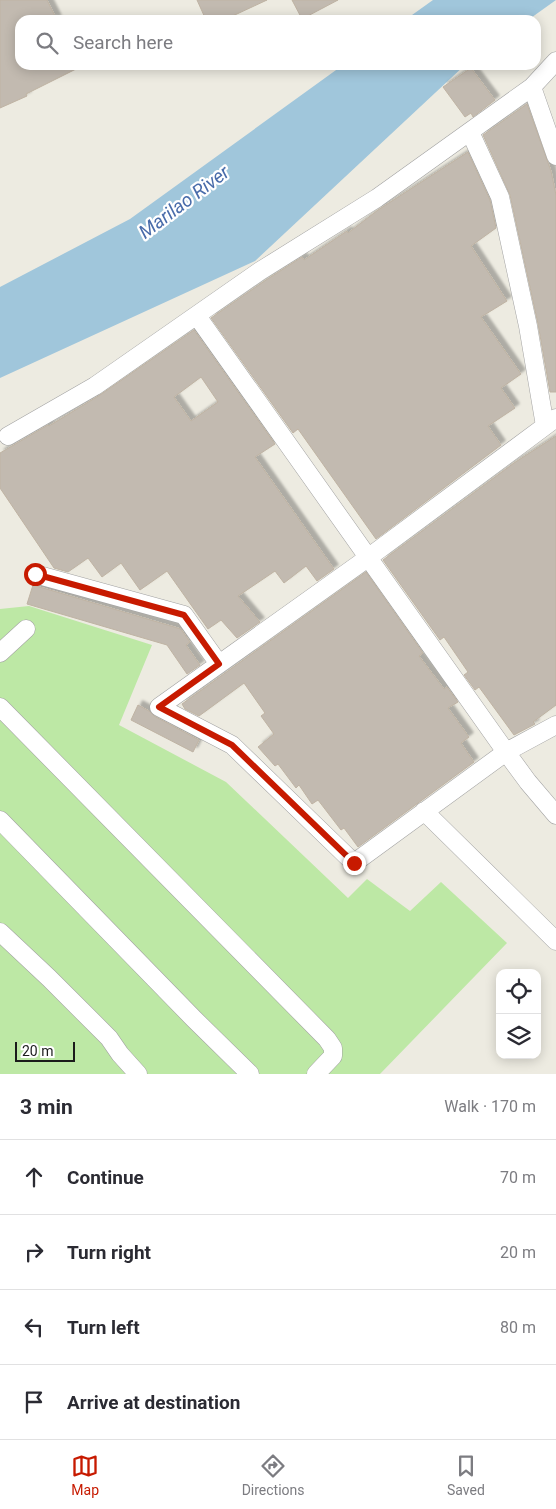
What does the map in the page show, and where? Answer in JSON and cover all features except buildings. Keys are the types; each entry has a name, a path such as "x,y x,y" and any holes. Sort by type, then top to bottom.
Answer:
{"street":[{"path":"8,436 95,386 260,271 377,198 532,87 556,61"},
{"path":"532,87 556,156"},
{"path":"470,132 500,198 550,422 369,557 159,707 232,745 354,863 506,752 556,726"},
{"path":"197,316 506,752 556,815"},
{"path":"35,574 184,615 219,664"},
{"path":"0,653 26,629"},
{"path":"0,707 326,1039 333,1048 333,1056 316,1074"},
{"path":"424,811 556,941"},
{"path":"0,820 250,1074"},
{"path":"0,932 110,1038 120,1054 138,1074"}],"green space":[{"path":"29,606 152,645 119,725 226,782 348,898 367,879 410,911 441,882 507,943 380,1074 0,1074 0,609"}],"water":[{"path":"433,0 556,0 535,15 412,15"},
{"name":"Marilao River","path":"336,70 460,70 255,261 0,378 0,287 130,219"}],"route":[{"path":"35,574 184,615 219,664 159,707 232,745 354,863"}]}
